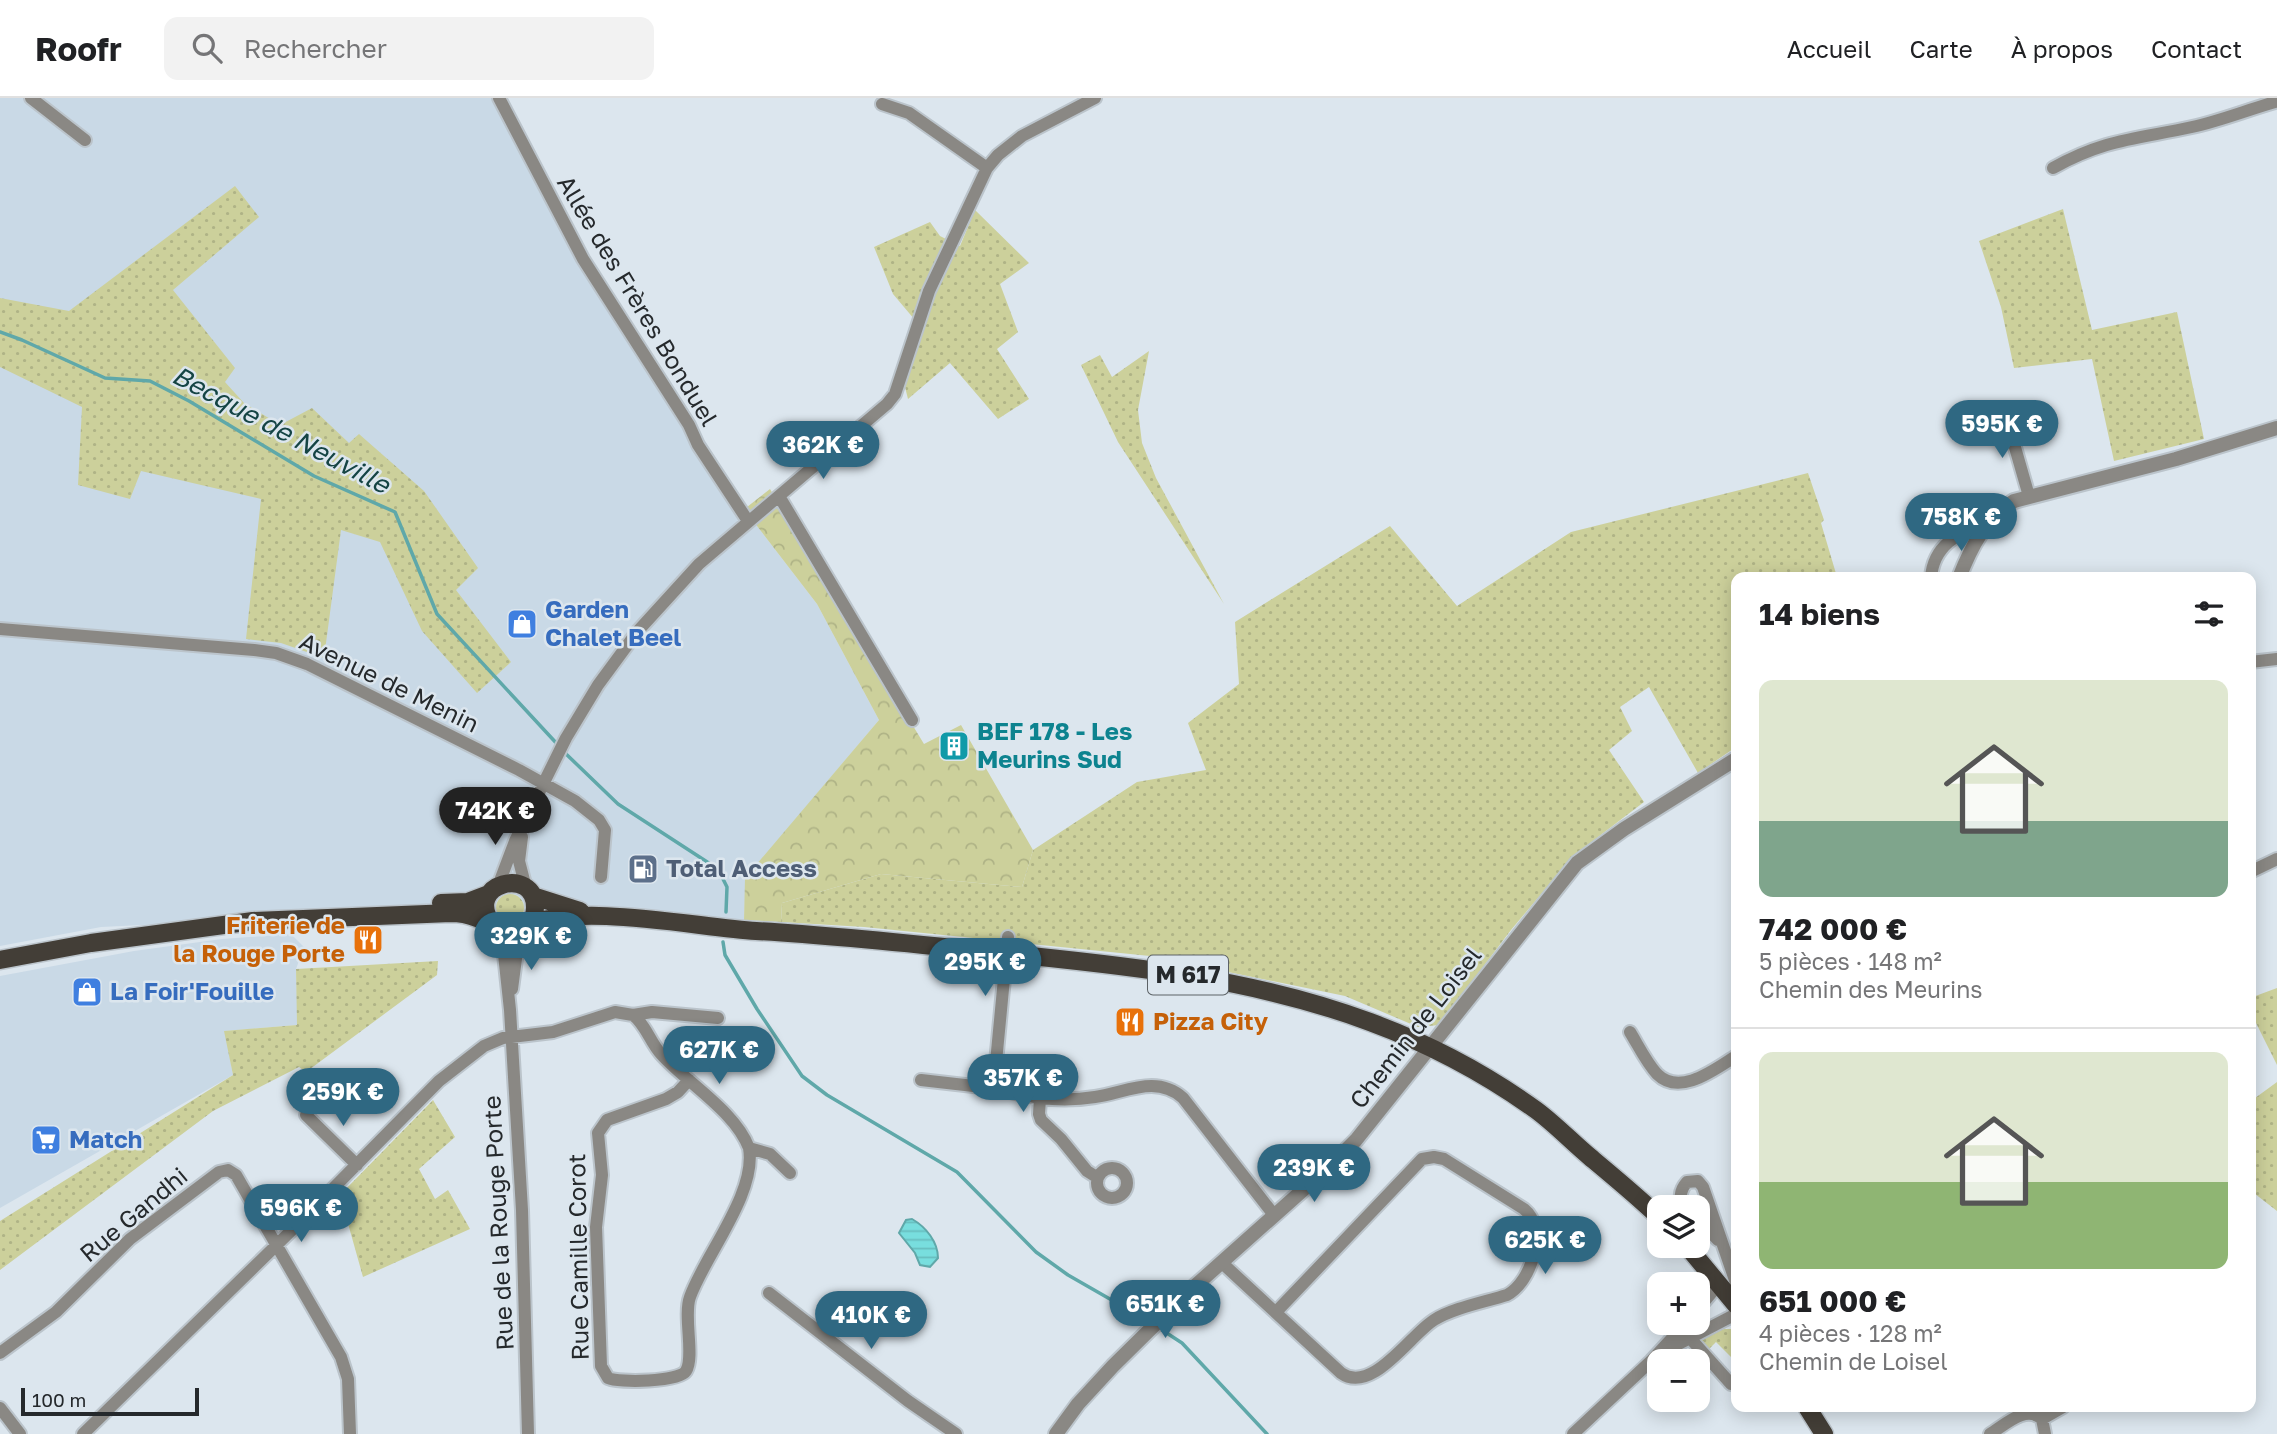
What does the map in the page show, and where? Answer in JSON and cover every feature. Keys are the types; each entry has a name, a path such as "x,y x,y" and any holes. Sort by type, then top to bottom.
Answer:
{"main road":[{"path":"0,949 104,929 252,910 462,903 512,882 530,892 535,910 526,926 511,932 475,917 450,912 276,919 91,943 0,960"},
{"path":"494,890 486,911 495,926"},
{"name":"M 617","path":"530,892 593,916"},
{"name":"M 617","path":"526,926 543,920 593,916 744,930 825,945 1006,951 1235,994 1341,1022 1426,1053 1589,1157 1647,1207"},
{"path":"1699,1258 1731,1290"},
{"path":"1810,1412 1824,1434"}],"street":[{"path":"31,98 85,141"},
{"name":"Allée des Frères Bonduel","path":"499,98 583,259 748,521"},
{"path":"494,890 565,738 598,685 650,616 699,564 887,404 895,394 929,291 987,168 998,155 1022,136 1095,98"},
{"path":"882,104 909,113 987,168"},
{"path":"2053,168 2107,144 2198,125 2275,104"},
{"path":"2007,416 2029,496"},
{"path":"1962,572 1973,545 1986,526 2008,504 2029,496 2176,459 2277,428"},
{"path":"779,496 912,720"},
{"path":"1932,572 1935,557 1943,547 1965,531 1986,526"},
{"name":"Avenue de Menin","path":"0,629 254,650 287,656 331,675 575,801 599,820 605,830 601,877"},
{"path":"2256,661 2277,659"},
{"name":"Chemin de Loisel","path":"1056,1434 1091,1389 1166,1314 1350,1146 1577,863 1624,829 1731,762"},
{"path":"525,824 519,861 530,892"},
{"path":"2256,869 2277,859"},
{"name":"Rue de la Rouge Porte","path":"495,926 503,945 510,1010 522,1210 528,1434"},
{"name":"Rue de la Rouge Porte","path":"510,1010 516,958 526,926"},
{"path":"996,1062 1006,951"},
{"path":"83,1434 439,1081 491,1042 511,1036 548,1034 608,1013 622,1011 633,1014 652,1012 718,1018"},
{"path":"633,1014 643,1024 658,1050 737,1126 749,1148 770,1154 790,1172"},
{"path":"1630,1032 1657,1074 1673,1082 1693,1080 1731,1059"},
{"name":"Rue Camille Corot","path":"689,1080 666,1099 611,1118 603,1124 598,1133 602,1175 596,1227 601,1366 608,1378 617,1381 671,1379 686,1371 689,1298 738,1202 749,1169 749,1148"},
{"path":"920,1080 1040,1098 1086,1098 1147,1085 1161,1086 1183,1098 1274,1215"},
{"path":"1040,1098 1041,1120 1061,1139 1087,1171 1098,1178"},
{"path":"306,1115 357,1165"},
{"path":"1221,1262 1341,1373 1350,1378 1365,1378 1375,1373 1434,1320 1507,1295 1516,1289 1531,1266 1534,1228 1532,1218 1524,1209 1444,1159 1422,1158 1276,1312"},
{"name":"Rue Gandhi","path":"0,1353 56,1311 130,1239 224,1170 236,1175 276,1244"},
{"path":"1681,1195 1687,1182 1694,1180 1703,1187 1706,1195"},
{"path":"1710,1208 1721,1242 1731,1290 1710,1302"},
{"path":"1710,1231 1721,1242"},
{"path":"276,1244 344,1364 348,1379 350,1434"},
{"path":"769,1293 908,1401 956,1434"},
{"path":"1670,1349 1731,1316"},
{"path":"1662,1349 1675,1335"},
{"path":"1689,1337 1731,1384"},
{"path":"1573,1434 1647,1365"},
{"path":"0,1408 20,1434"},
{"path":"2042,1419 2054,1412"},
{"path":"1990,1434 2024,1414 2034,1413 2042,1419 2045,1434"}],"shaded area":[{"path":"0,98 504,98 588,258 757,526 817,604 879,720 746,878 744,920 514,907 101,927 0,946"},
{"path":"291,934 304,947 296,969 298,1025 225,1031 233,1075 0,1208 0,976 134,951 222,939"}],"green space":[{"path":"235,186 259,217 173,290 235,368 225,382 244,403 280,425 312,408 349,443 359,434 424,491 478,568 456,590 511,662 477,693 422,631 380,542 341,530 324,658 281,643 246,639 261,499 141,471 130,499 78,485 82,407 0,367 0,298 69,311"},
{"path":"2063,209 2092,330 2177,312 2204,439 2114,461 2092,359 2014,368 2001,307 1979,241"},
{"path":"975,210 1029,263 1000,284 1018,332 997,349 1029,399 998,419 950,363 908,399 904,383 920,326 893,294 874,247 930,222 940,236 960,246"},
{"path":"1149,351 1138,410 1142,443 1156,478 1224,604 1118,442 1081,365 1100,355 1112,377"},
{"path":"1808,473 1824,520 1821,523 1836,572 1731,572 1731,750 1698,773 1649,687 1620,707 1632,731 1609,750 1644,802 1573,856 1511,930 1439,1025 1418,1027 1345,996 1150,956 864,927 781,922 782,903 881,874 1022,887 1033,850 1137,782 1206,770 1188,723 1239,684 1235,622 1390,526 1457,606 1571,532"},
{"path":"770,489 924,744 961,725 1033,850 1022,887 881,874 782,903 781,922 744,920 745,878 879,720 817,604 757,526 747,507"},
{"path":"510,894 520,898 524,908 520,918 510,922 500,918 496,908 500,898"},
{"path":"438,961 437,975 306,1072 299,1067 213,1111 0,1270 0,1221 233,1075 224,1031 297,1025 296,969"},
{"path":"2277,988 2277,1065 2256,1023 2256,996"},
{"path":"2277,1082 2277,1211 2256,1195 2256,1097"},
{"path":"433,1100 455,1137 419,1169 435,1199 448,1190 470,1229 363,1277 340,1195"},
{"path":"1724,1329 1731,1329 1731,1357 1716,1342 1709,1349 1700,1339"}],"water":[{"path":"912,1219 922,1226 936,1246 938,1258 930,1267 920,1265 915,1253 899,1233 906,1220"}],"waterway":[{"name":"Becque de Neuville","path":"0,332 105,378 150,381 189,401 314,476 395,512 437,614 559,746"},
{"name":"Becque de Neuville","path":"564,752 618,804 718,869 727,887 726,912"},
{"name":"Becque de Neuville","path":"723,942 725,955 802,1076 827,1095 957,1172 1036,1252 1068,1275 1150,1322"},
{"name":"Becque de Neuville","path":"1159,1328 1182,1343 1267,1434"}],"place":[{"name":"Garden Chalet Beel","path":"522,624"},
{"name":"BEF 178 - Les Meurins Sud","path":"954,746"},
{"name":"Total Access","path":"643,869"},
{"name":"Friterie de la Rouge Porte","path":"368,940"},
{"name":"La Foir'Fouille","path":"87,992"},
{"name":"Pizza City","path":"1130,1022"},
{"name":"Match","path":"46,1140"}]}
